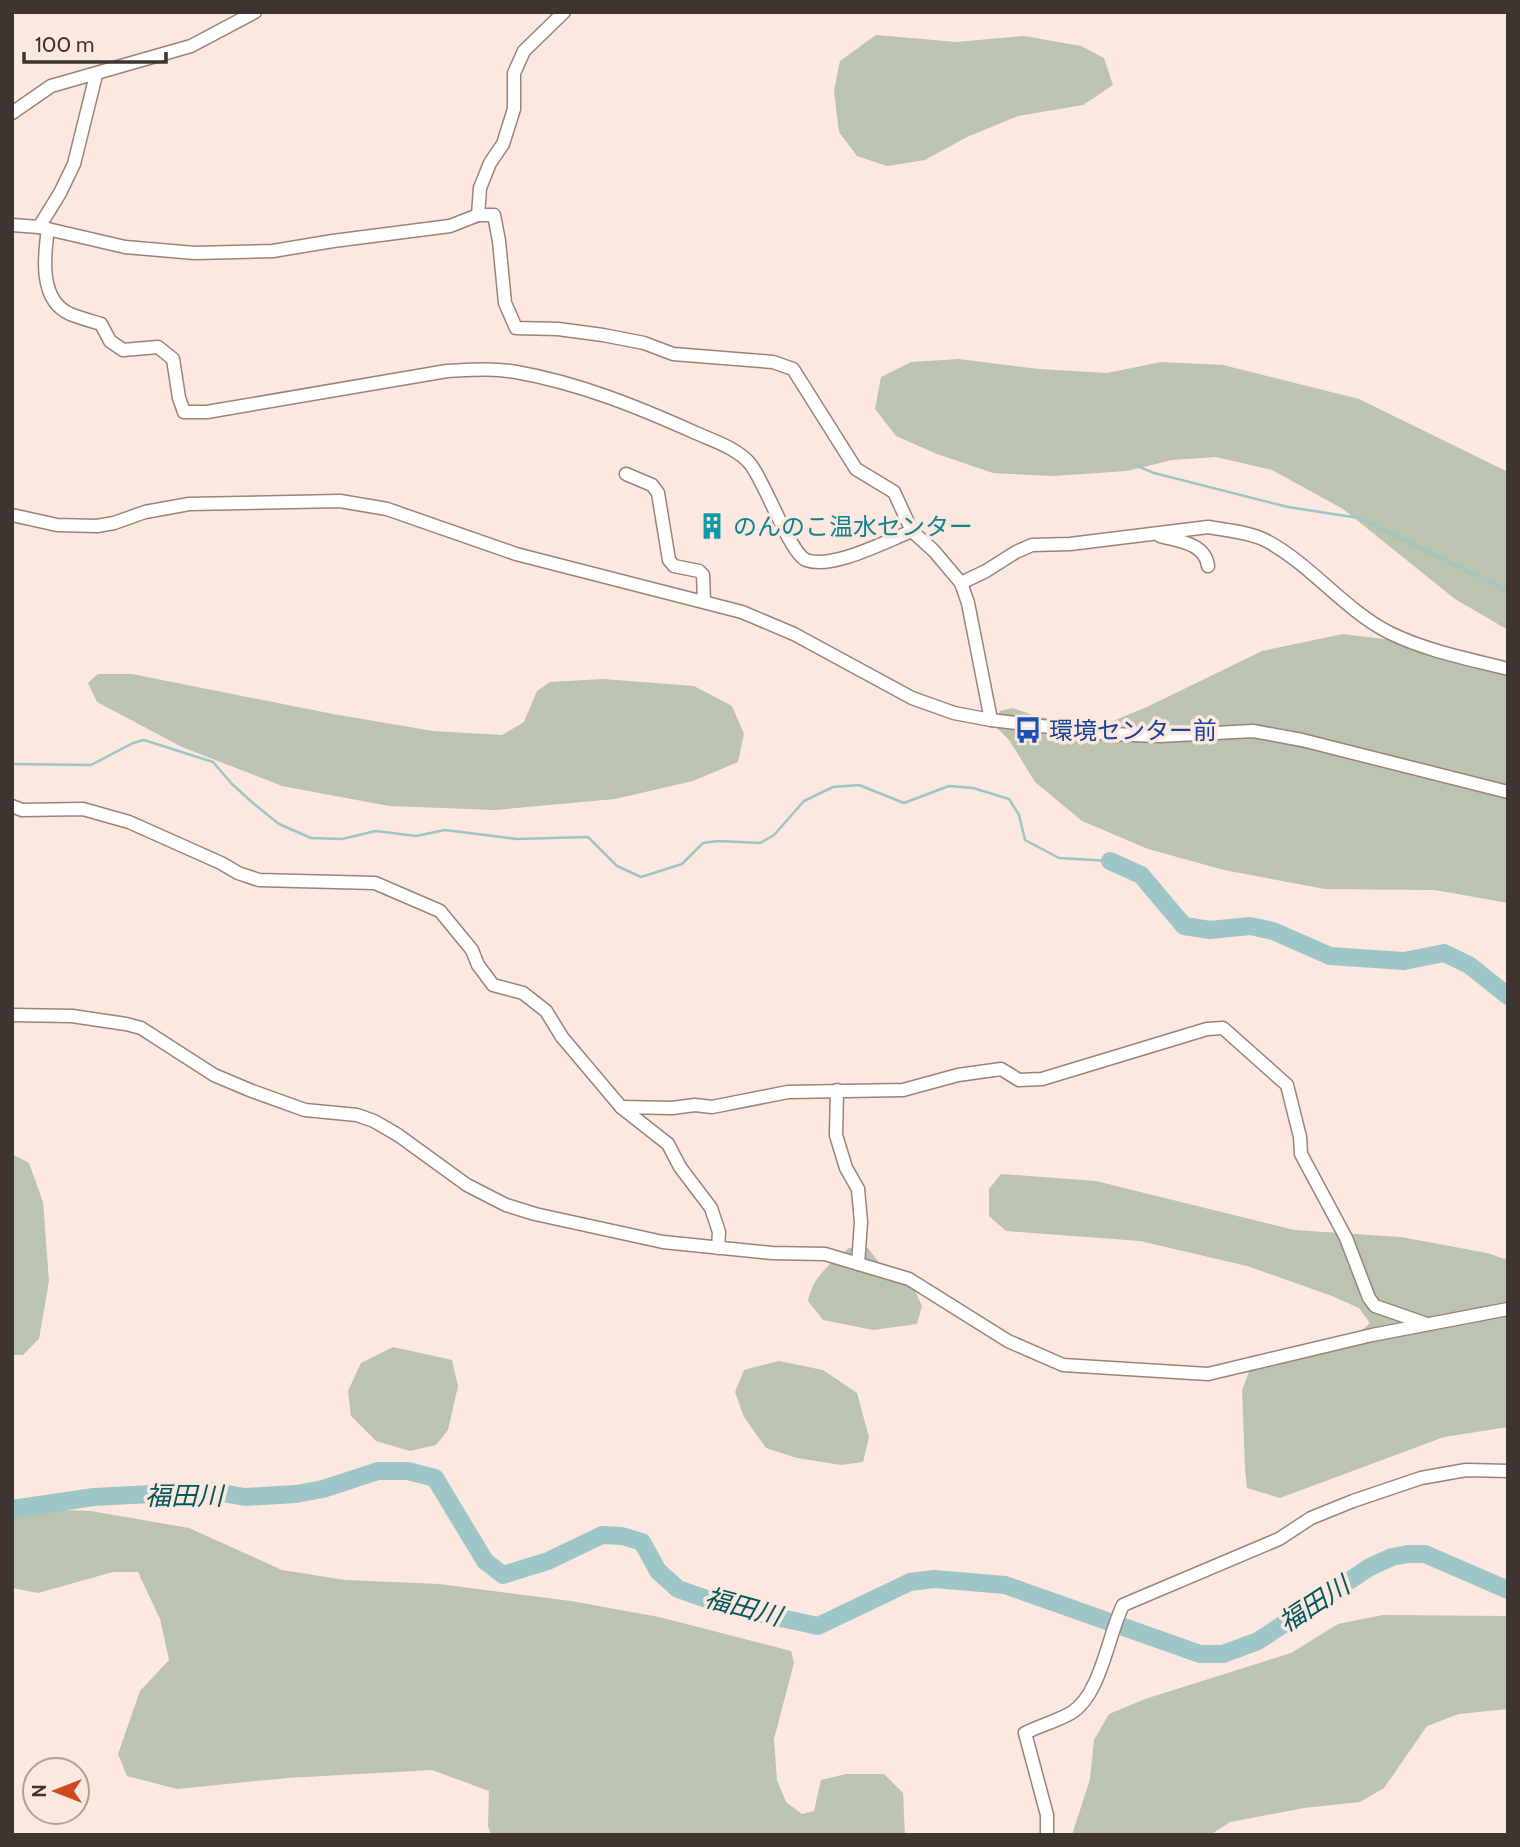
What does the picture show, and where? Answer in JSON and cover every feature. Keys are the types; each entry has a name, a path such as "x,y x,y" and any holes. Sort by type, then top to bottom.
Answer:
{"street":[{"path":"12,113 51,86 191,46 255,12"},
{"path":"478,215 480,188 490,163 503,144 514,109 514,73 524,51 564,12"},
{"path":"96,75 74,164 44,228 46,275 54,302 67,313 101,324 110,341 123,350 158,347 173,359 184,412 207,412 447,371 485,368 513,371 561,381 652,414 736,453 749,462 764,485 789,542 805,560 832,561 912,531"},
{"path":"12,225 44,228 125,247 195,253 272,251 450,226 478,215 494,215 505,303 516,328 558,329 603,335 644,343 673,354 773,362 793,369 856,469 894,492 912,531 934,551 961,583 968,603 991,720"},
{"path":"625,474 652,485 657,493 668,560 674,566 699,571 703,575 704,601"},
{"path":"12,515 57,525 97,526 189,504 330,501 362,503 387,509 516,554 704,601 772,624 912,698 954,713 991,720 1123,734 1159,736 1253,731 1302,740 1508,792"},
{"path":"961,583 1032,545 1070,544 1208,527 1264,539 1290,556 1353,608 1389,632 1429,648 1508,669"},
{"path":"1153,534 1201,550 1207,558 1208,566"},
{"path":"12,806 22,810 83,809 129,822 238,873 259,880 375,883 440,911 472,950 478,965 493,985 523,993 546,1011 562,1037 621,1107 668,1144 680,1167 711,1208 719,1232 718,1248"},
{"path":"12,1015 72,1016 141,1028 214,1075 253,1091 305,1110 357,1115 374,1121 467,1185 506,1205 535,1214 663,1242 772,1253 825,1254 909,1279 1007,1341 1063,1365 1208,1374 1283,1355 1508,1309"},
{"path":"621,1107 712,1107 788,1092 903,1090 958,1075 1001,1069 1019,1080 1042,1079 1207,1029 1223,1028 1287,1085 1300,1137 1301,1154 1342,1229 1369,1298 1376,1306 1427,1324"},
{"path":"837,1090 836,1135 846,1168 858,1189 861,1222 858,1264"},
{"path":"1047,1835 1047,1815 1025,1733 1072,1712 1085,1698 1101,1669 1123,1605 1279,1539 1311,1518 1353,1500 1421,1478 1466,1470 1508,1471"}],"green space":[{"path":"876,35 956,42 1024,36 1081,46 1104,58 1113,85 1083,105 1018,116 967,137 925,160 887,166 857,156 839,132 834,91 840,61"},
{"path":"959,359 1039,369 1107,373 1161,362 1223,365 1359,399 1508,472 1508,630 1455,599 1343,509 1272,470 1216,457 1172,460 1127,471 1053,476 993,473 937,454 896,436 875,409 881,377 911,362"},
{"path":"1343,634 1423,644 1508,676 1508,903 1435,890 1325,889 1224,870 1148,849 1082,821 1035,782 1009,740 994,725 1000,711 1012,708 1039,717 1101,726 1149,706 1262,651"},
{"path":"98,674 132,674 433,731 502,735 524,722 537,691 550,682 603,679 694,686 732,706 744,734 738,762 693,781 615,799 495,810 389,806 282,786 182,747 97,702 88,683"},
{"path":"12,1154 29,1163 43,1202 49,1281 39,1339 23,1355 12,1355"},
{"path":"1001,1174 1096,1181 1294,1230 1401,1237 1487,1253 1508,1260 1508,1427 1444,1437 1280,1498 1247,1488 1242,1390 1252,1364 1353,1338 1370,1323 1359,1308 1247,1266 1140,1241 1006,1231 989,1216 989,1189"},
{"path":"849,1248 868,1248 880,1264 915,1291 922,1306 917,1324 873,1330 823,1320 808,1301 810,1292 823,1271"},
{"path":"393,1347 452,1360 458,1386 448,1430 436,1445 410,1451 376,1441 351,1416 348,1391 361,1363"},
{"path":"779,1361 823,1370 857,1393 869,1437 863,1462 841,1465 797,1458 766,1448 744,1417 735,1392 744,1370"},
{"path":"12,1508 91,1511 189,1528 282,1570 345,1580 439,1584 571,1601 659,1617 791,1651 794,1663 774,1739 777,1780 786,1802 802,1814 814,1811 821,1780 846,1774 884,1774 903,1793 905,1835 491,1835 488,1826 489,1791 432,1770 287,1778 177,1789 127,1776 118,1754 140,1691 169,1660 160,1619 138,1572 113,1572 38,1593 12,1588"},
{"path":"1383,1615 1508,1616 1508,1709 1459,1714 1427,1726 1384,1788 1360,1802 1304,1808 1230,1822 1210,1835 1072,1835 1090,1779 1094,1740 1109,1714 1145,1699 1291,1653 1338,1624"}],"waterway":[{"path":"1135,465 1154,473 1288,507 1359,518 1508,591"},
{"path":"12,764 91,765 144,740 213,762 232,784 279,824 311,838 342,839 376,831 416,836 445,830 517,839 588,837 617,866 641,877 682,864 703,843 760,843 774,835 804,801 833,787 859,785 904,803 949,786 973,788 1009,799 1019,815 1025,840 1059,858 1110,861"},
{"path":"1110,861 1141,875 1184,926 1210,930 1250,926 1273,931 1330,956 1404,961 1444,953 1469,965 1508,996"},
{"name":"福田川","path":"12,1509 94,1497 210,1491 245,1497 296,1494 323,1489 378,1471 408,1471 435,1478 485,1561 503,1575 548,1561 602,1535 622,1536 642,1542 658,1571 678,1589 730,1607 818,1626 910,1582 934,1579 1005,1585 1200,1654 1223,1654 1258,1641 1370,1567 1392,1557 1425,1554 1508,1590"}],"place":[{"name":"のんのこ温水センター","path":"712,526"},
{"name":"環境センター前","path":"1028,730"}]}
